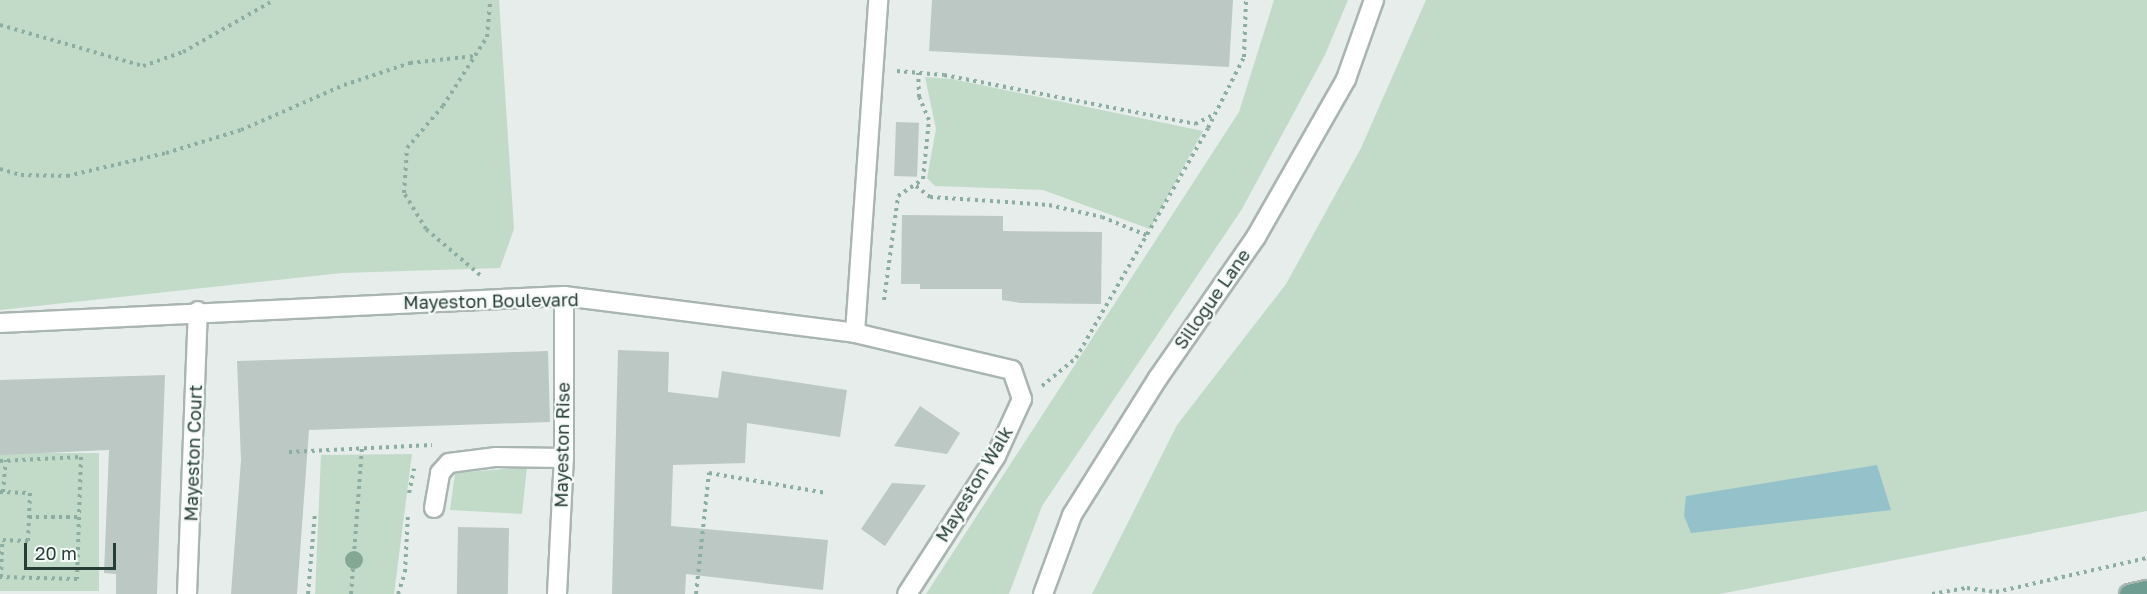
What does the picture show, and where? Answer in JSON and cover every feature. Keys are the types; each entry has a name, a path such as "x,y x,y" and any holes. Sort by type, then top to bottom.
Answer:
{"main road":[{"path":"2129,594 2147,590"}],"street":[{"path":"855,333 878,0"},
{"name":"Sillogue Lane","path":"1042,594 1072,515 1158,378 1256,237 1346,79 1374,0"},
{"name":"Mayeston Boulevard","path":"0,323 198,311 564,296 855,333 1012,370 1022,399"},
{"name":"Mayeston Rise","path":"557,594 564,458 564,296"},
{"name":"Mayeston Court","path":"187,594 198,311"},
{"name":"Mayeston Walk","path":"907,594 996,456 1022,399"},
{"path":"434,508 440,473 449,463 495,457 564,458"}],"path":[{"path":"0,25 142,66 183,52 274,0"},
{"path":"490,0 487,37 443,106 407,148 405,193 426,229 474,269 499,299"},
{"path":"1022,399 1076,358 1146,236 1244,57 1246,0"},
{"path":"0,169 21,175 67,176 166,153 241,130 344,85 410,63 475,56"},
{"path":"873,68 918,73 1195,124 1215,113"},
{"path":"858,295 885,300 898,196 923,179 929,120 919,97 918,73"},
{"path":"915,186 930,197 1049,205 1102,218 1146,236"},
{"path":"289,452 440,444"},
{"path":"351,594 362,448"},
{"path":"0,461 6,460 81,457 77,579 0,577 1,540 28,541 30,493 2,492 6,460"},
{"path":"696,594 710,473 826,493"},
{"path":"308,594 315,513"},
{"path":"29,517 79,517"},
{"path":"1932,594 1967,588 1996,592 2147,558"}],"green space":[{"path":"0,0 499,0 514,229 500,268 342,273 0,310"},
{"path":"1274,0 1348,0 1325,55 1242,209 1042,506 1009,594 926,594 1239,112"},
{"path":"1426,0 2147,0 2147,511 1720,594 1092,594 1177,425 1286,284 1361,148"},
{"path":"925,77 952,79 1203,131 1150,229 1043,190 935,186 927,178 936,129"},
{"path":"0,453 99,453 99,591 0,591"},
{"path":"412,454 394,594 315,594 321,455"},
{"path":"527,467 522,514 450,510 455,473"}],"water":[{"path":"1877,465 1891,510 1691,533 1684,516 1686,496"}],"building":[{"path":"932,0 1233,0 1229,67 929,51"},
{"path":"896,122 919,123 917,177 894,176"},
{"path":"902,215 1003,216 1003,231 1102,232 1101,304 1021,303 1002,300 1002,289 920,289 920,284 901,284"},
{"path":"618,350 669,352 668,392 718,398 722,371 847,390 840,437 747,423 745,463 673,465 671,526 828,540 823,590 686,574 685,594 612,594"},
{"path":"548,351 550,422 309,430 297,594 231,594 241,460 237,361"},
{"path":"165,375 157,594 116,594 116,574 104,573 109,450 0,455 0,380"},
{"path":"920,406 960,433 947,454 894,446"},
{"path":"892,483 926,485 885,546 861,529"},
{"path":"458,527 509,528 508,594 457,594"}]}
